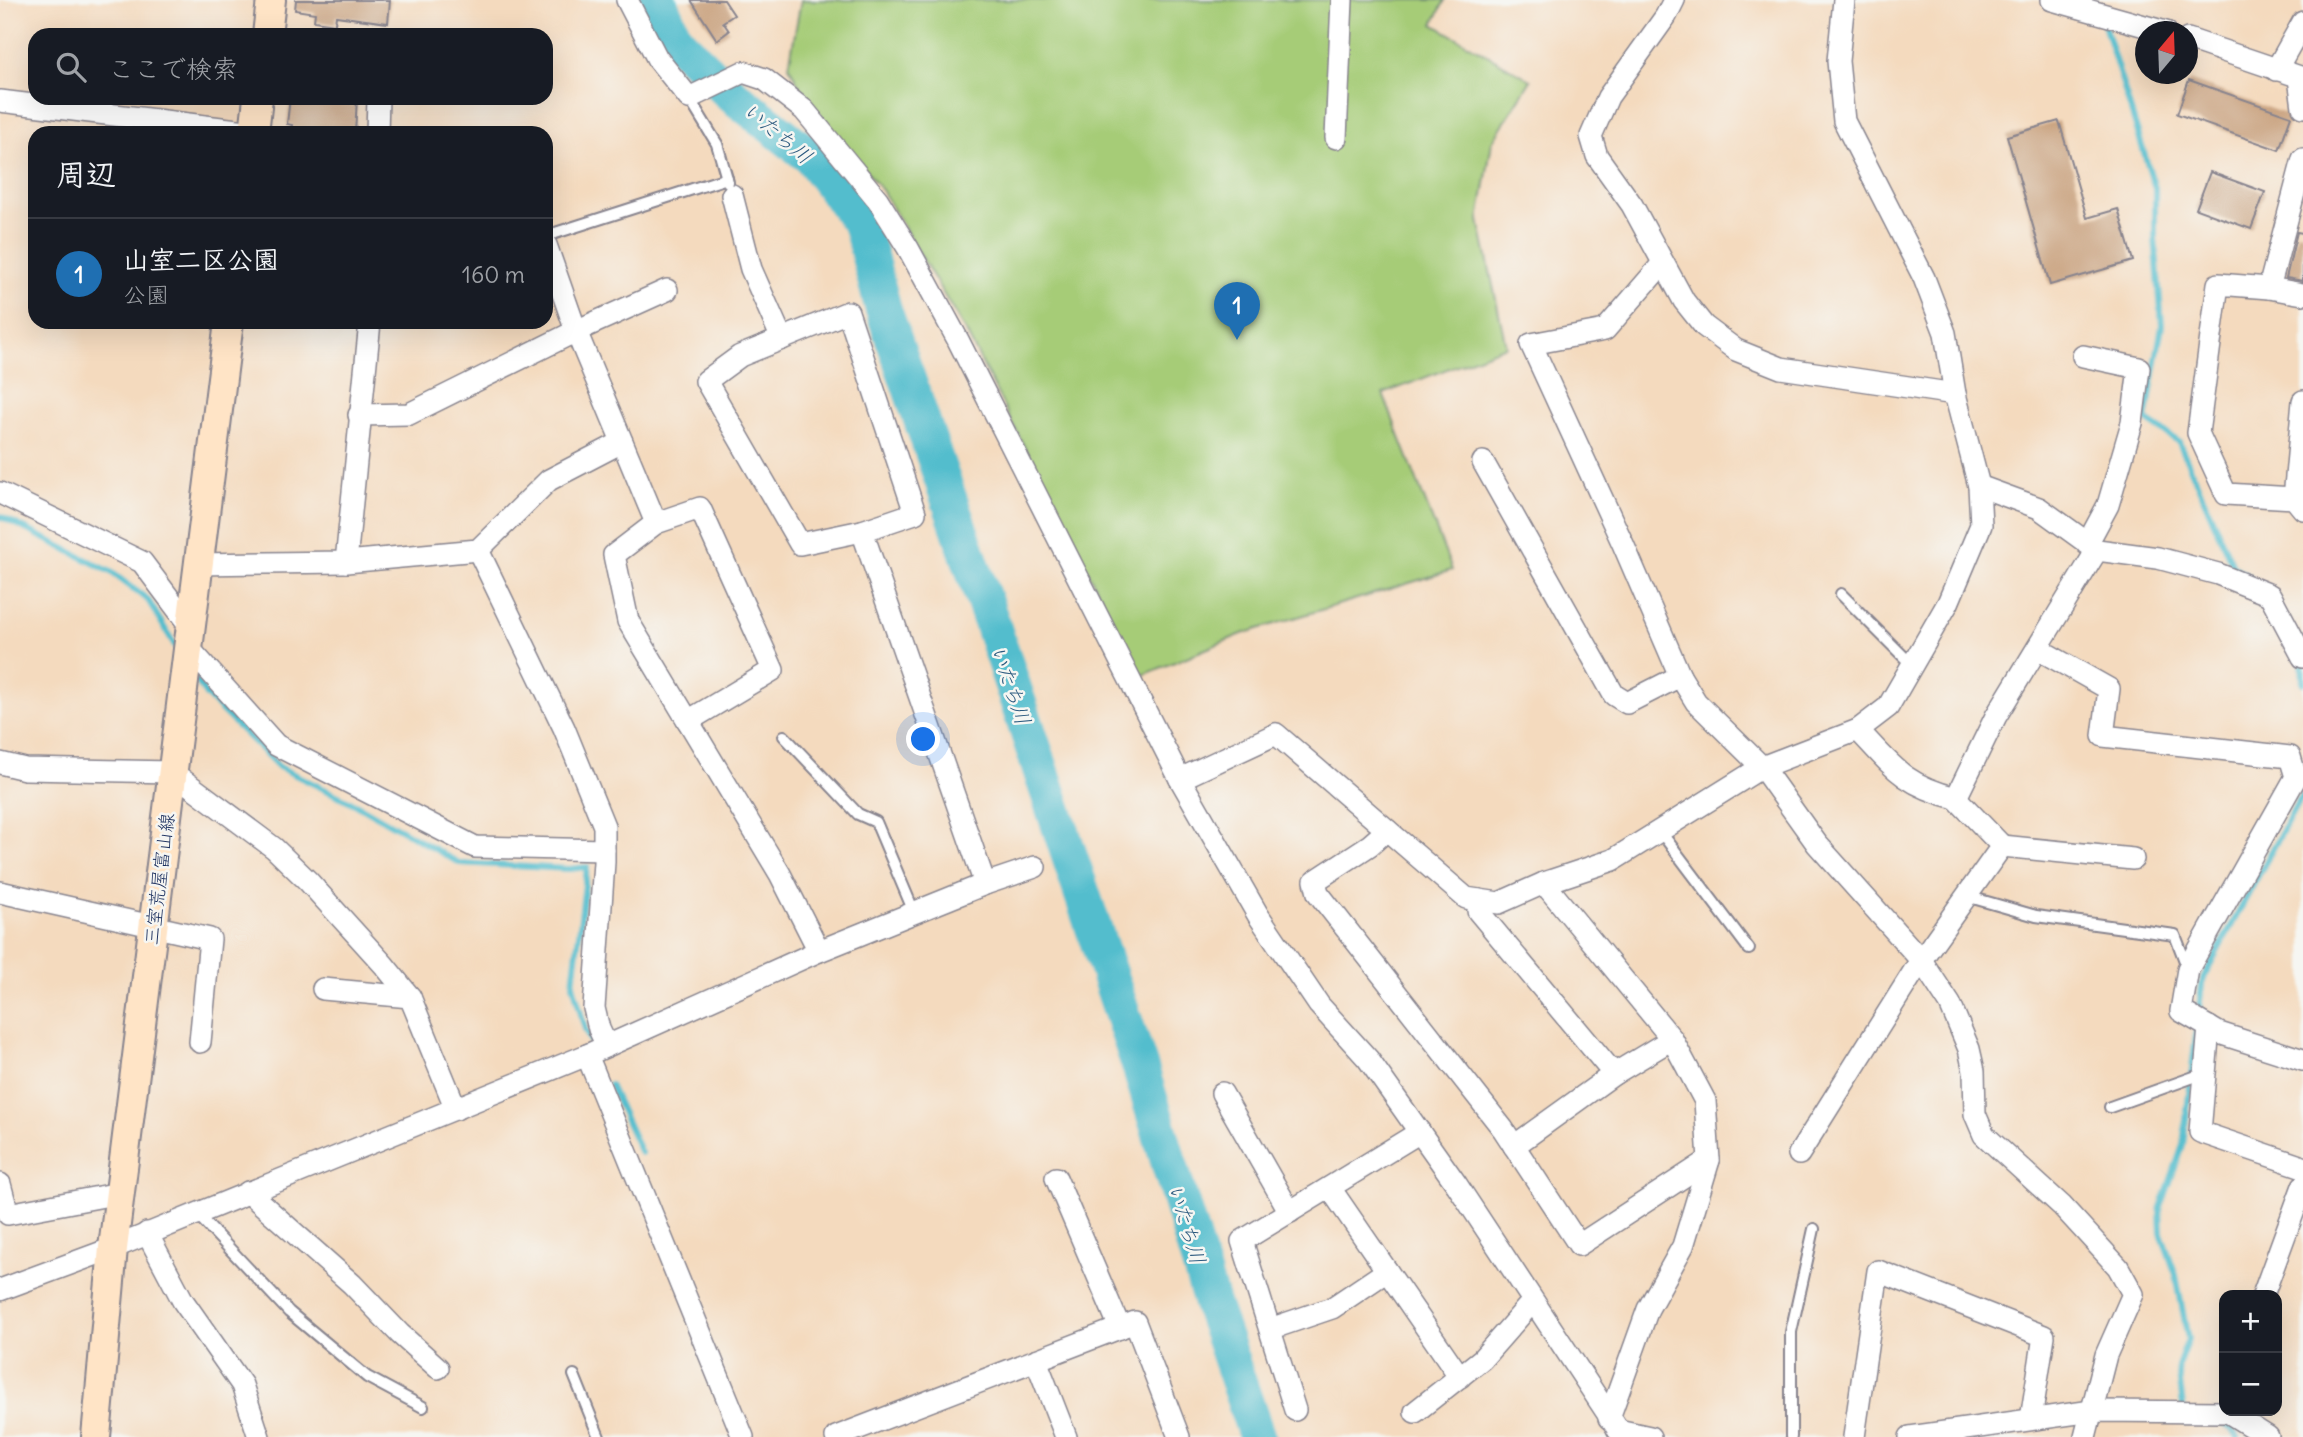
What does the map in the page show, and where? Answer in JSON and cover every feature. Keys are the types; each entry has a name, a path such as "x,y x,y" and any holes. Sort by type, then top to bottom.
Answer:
{"main road":[{"path":"268,28 271,0"},
{"path":"255,126 257,105"},
{"name":"三室荒屋富山線","path":"96,1437 113,1248 228,329"}],"street":[{"path":"627,0 657,58 689,98 743,72 764,79 804,110 878,200 908,248 958,340 1180,779 1258,915 1312,994 1368,1059 1420,1132 1617,1428 1650,1437"},
{"path":"1336,138 1342,0"},
{"path":"1674,0 1666,16 1608,97 1591,136 1597,156 1632,205 1684,301 1704,326 1736,350 1781,368 1955,394"},
{"path":"1180,779 1276,734 1466,898 1499,903 1544,883 1613,860 1762,767 1858,730 1888,707 1948,603 1981,525 1979,486 1955,394 1945,333 1924,278 1844,121 1838,61 1844,0"},
{"path":"2065,2 2135,23"},
{"path":"2276,70 2303,22"},
{"path":"2198,43 2301,78 2303,107"},
{"path":"0,101 28,104"},
{"path":"33,105 205,126"},
{"path":"377,126 378,105"},
{"path":"2269,288 2303,159"},
{"path":"729,187 751,269 782,339"},
{"path":"1662,262 1605,330 1531,344 1680,676 1696,702 1762,767 1817,844 1920,960 1950,1004 1969,1049 1974,1071 1975,1114 1984,1135 2062,1206 2118,1268 2133,1294 2106,1355 2085,1437"},
{"path":"553,265 576,331 656,523"},
{"path":"2303,294 2218,284 2198,433 2226,494 2298,504 2303,401"},
{"path":"359,415 409,414 576,331 667,290"},
{"path":"848,312 915,513 862,531 800,544 706,381 740,356 782,339 848,312"},
{"path":"346,562 369,329"},
{"path":"1956,798 1996,716 2038,649 2092,547 2108,505 2132,423 2139,368 2083,356"},
{"path":"197,564 346,562 478,550 549,480 622,442"},
{"path":"1483,462 1614,695 1627,703 1680,676"},
{"path":"1979,486 2039,508 2092,547 2158,558 2218,574 2270,595 2303,657"},
{"path":"0,493 142,562 189,636 276,745 475,847 604,850"},
{"path":"688,721 773,670 700,508 656,523 614,555 628,621 688,721 780,874 819,951"},
{"path":"862,531 985,884"},
{"path":"478,550 564,728 604,826 594,1008 607,1046"},
{"path":"2038,649 2109,689 2103,736 2290,757 2296,778 2188,968 2181,1011 2219,1033 2303,1060"},
{"path":"1858,730 1902,776 1931,792 1956,798 2002,846 2133,859"},
{"path":"0,763 25,769 172,772 274,848 308,881 410,997 456,1109"},
{"path":"1387,830 1370,845 1315,881 1318,893 1514,1146 1579,1245 1709,1160"},
{"path":"1799,1154 1920,960 2002,846"},
{"path":"0,1290 113,1248 456,1109 587,1055 819,951 1035,866"},
{"path":"1544,883 1672,1040 1704,1101 1709,1160 1683,1246 1648,1309 1617,1428"},
{"path":"0,892 210,939 200,1042"},
{"path":"1479,900 1478,911 1614,1074"},
{"path":"323,989 410,997"},
{"path":"2209,1027 2200,1132 2303,1167"},
{"path":"1514,1146 1614,1074 1672,1040"},
{"path":"587,1055 743,1437"},
{"path":"1222,1093 1290,1212"},
{"path":"1295,1410 1242,1241 1420,1132"},
{"path":"1056,1178 1120,1328"},
{"path":"0,1184 8,1214 120,1193"},
{"path":"2265,1290 2298,1215 2303,1186"},
{"path":"1330,1188 1460,1377"},
{"path":"248,1192 352,1284 400,1334 438,1368"},
{"path":"148,1233 183,1301 242,1385 259,1437"},
{"path":"1270,1329 1332,1308 1387,1271"},
{"path":"1854,1437 1878,1271 2044,1336 2031,1419"},
{"path":"1415,1412 1482,1359 1532,1302"},
{"path":"836,1437 1135,1322 1179,1437"},
{"path":"1036,1360 1066,1437"},
{"path":"1910,1437 2092,1411 2228,1412 2267,1436"},
{"path":"2262,1416 2267,1436"}],"lane":[{"path":"553,234 729,187 718,144 689,98"},
{"path":"1842,594 1912,666"},
{"path":"785,736 858,814 876,822 914,912"},
{"path":"1660,831 1749,948"},
{"path":"1966,897 2036,916 2175,935 2188,968"},
{"path":"2110,1107 2205,1073"},
{"path":"197,1213 289,1312 367,1377 423,1407"},
{"path":"1791,1437 1791,1332 1814,1229"},
{"path":"574,1375 599,1437"}],"green space":[{"path":"801,0 1445,0 1433,24 1531,80 1492,142 1479,220 1506,346 1383,394 1452,570 1242,634 1141,676 967,334 882,190 806,99 789,66"}],"building":[{"path":"296,0 390,0 388,23 336,16 335,24 314,21 315,13 295,10"},
{"path":"691,0 724,0 734,15 723,22 729,31 717,40"},
{"path":"2198,83 2291,116 2279,150 2177,114 2188,84"},
{"path":"289,105 357,105 355,126 287,124"},
{"path":"2059,121 2087,218 2118,209 2133,261 2050,285 2007,136"},
{"path":"2210,172 2265,192 2251,229 2196,209"},
{"path":"2297,232 2303,233 2303,281 2286,278"}],"waterway":[{"name":"いたち川","path":"658,0 675,39 731,94 811,157 861,224 883,308 1141,1070 1212,1305 1257,1437"},
{"path":"2102,18 2155,188 2155,238 2162,325 2146,420 2179,442 2233,566 2249,577"},
{"path":"0,516 111,572 148,600 177,649"},
{"path":"2302,660 2303,683"},
{"path":"194,676 206,695 279,767 363,808 459,863 569,869 587,867 573,984 585,1029 594,1049"},
{"path":"2198,1016 2203,978 2303,793"},
{"path":"2197,1026 2183,1145 2160,1210 2161,1233 2176,1275 2188,1339 2178,1366 2185,1423 2221,1423 2233,1430 2238,1437"},
{"path":"610,1085 641,1153"}],"place":[{"name":"山室二区公園","path":"1237,340"}]}
